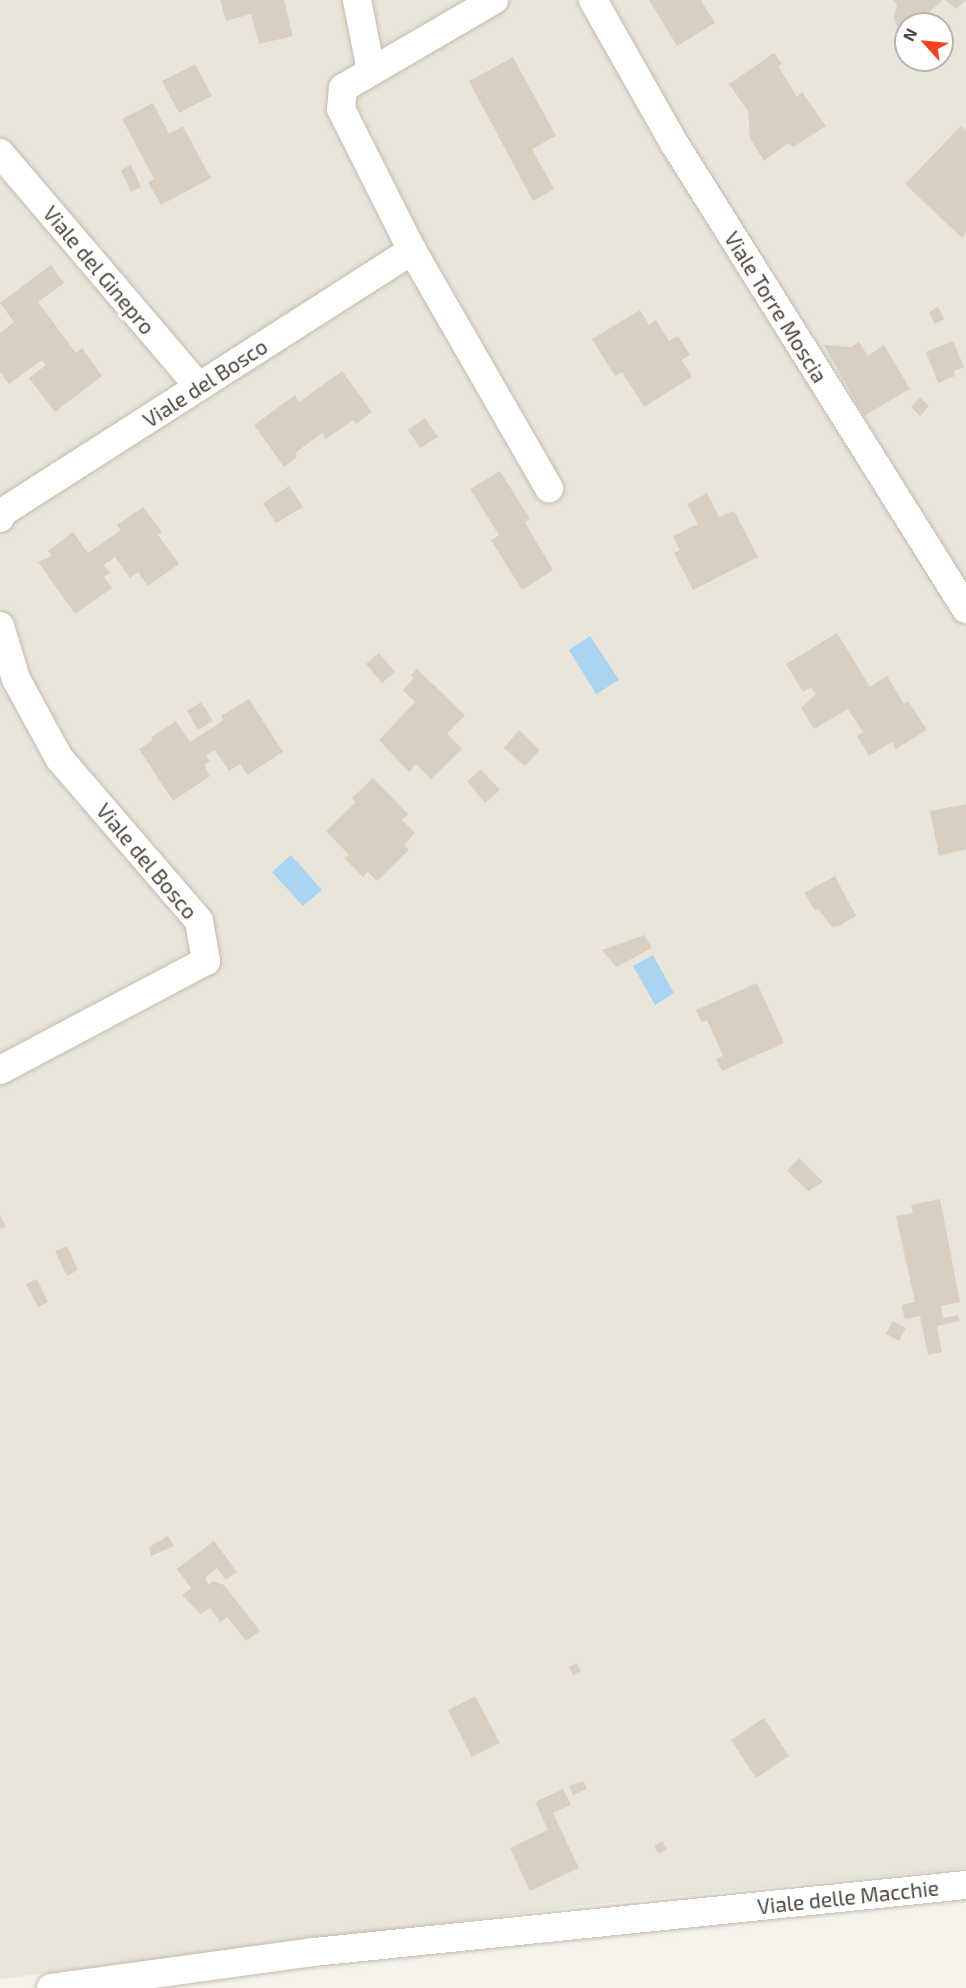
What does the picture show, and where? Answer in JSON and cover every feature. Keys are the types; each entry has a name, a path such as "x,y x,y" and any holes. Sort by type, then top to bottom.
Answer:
{"street":[{"path":"357,0 371,71"},
{"path":"494,0 343,88 341,109 412,250 549,488"},
{"name":"Viale Torre Moscia","path":"593,0 674,144 966,609"},
{"name":"Viale del Ginepro","path":"0,153 199,387"},
{"name":"Viale del Bosco","path":"0,518 3,512 412,250"},
{"name":"Viale del Bosco","path":"0,626 16,679 58,758 199,921 206,961 0,1070"},
{"name":"Viale delle Macchie","path":"51,1988 314,1952 597,1925 729,1908 966,1885"}],"shaded area":[{"path":"0,0 966,0 966,1868 588,1905 0,1979"}],"water":[{"path":"590,636 619,680 596,694 569,650"},
{"path":"291,855 322,890 303,906 272,872"},
{"path":"653,955 674,993 655,1005 633,966"}],"building":[{"path":"220,0 284,0 293,36 259,44 251,14 226,21"},
{"path":"649,0 701,0 715,23 677,46"},
{"path":"893,0 943,0 929,12 895,12 897,5"},
{"path":"945,0 966,0 956,9"},
{"path":"774,53 782,64 778,66 797,97 802,92 826,126 793,147 788,143 764,161 750,138 748,111 729,84"},
{"path":"513,57 556,136 532,149 554,189 533,201 469,81"},
{"path":"195,64 212,96 179,113 162,81"},
{"path":"153,103 169,134 183,126 211,178 161,205 148,182 154,179 122,119"},
{"path":"961,126 966,131 966,233 962,238 905,184"},
{"path":"131,165 141,187 131,192 121,170"},
{"path":"51,265 64,283 38,302 76,353 82,348 102,376 55,412 29,378 46,365 42,360 9,384 0,372 0,333 14,322 0,303"},
{"path":"938,307 944,319 935,324 929,312"},
{"path":"640,310 649,325 656,320 669,341 678,336 690,355 682,360 692,377 644,407 622,372 615,376 592,339"},
{"path":"953,341 964,367 954,371 955,376 938,383 926,352"},
{"path":"859,342 868,356 884,345 910,389 864,416 824,345 851,347"},
{"path":"342,371 372,412 356,424 353,420 326,439 322,433 295,453 297,457 284,467 254,425 295,395 299,402"},
{"path":"920,397 929,406 920,416 911,407"},
{"path":"425,418 438,437 420,448 408,430"},
{"path":"500,471 530,519 525,522 553,570 522,590 491,540 499,535 470,489"},
{"path":"289,486 303,507 276,523 263,503"},
{"path":"707,493 719,517 734,511 758,557 693,590 674,553 680,550 673,536 698,524 687,504"},
{"path":"143,507 162,532 158,535 179,564 148,586 138,572 130,578 115,557 104,565 110,573 104,577 112,588 75,614 38,562 52,556 48,551 73,532 88,553 121,530 117,525"},
{"path":"837,633 870,687 887,676 904,704 908,701 927,730 896,749 892,742 869,756 857,736 863,732 848,709 814,729 801,708 816,694 811,687 803,692 786,664"},
{"path":"379,653 395,672 382,683 366,664"},
{"path":"417,669 465,715 447,734 462,749 431,779 416,764 409,772 379,740 415,702 403,690 414,678 411,675"},
{"path":"249,699 283,752 247,775 240,764 229,771 215,750 206,755 210,761 204,765 210,776 173,801 139,749 153,740 151,737 176,721 190,742 224,720 221,716"},
{"path":"201,702 213,721 198,730 187,711"},
{"path":"519,730 540,750 525,766 504,748"},
{"path":"481,769 500,790 485,803 467,781"},
{"path":"373,778 408,814 402,820 415,833 404,845 409,850 377,881 368,872 363,877 344,858 349,855 326,831 356,802 352,798"},
{"path":"966,804 966,849 939,856 930,811"},
{"path":"835,876 856,916 839,926 832,927 818,909 815,911 804,893"},
{"path":"645,935 652,948 616,967 602,950"},
{"path":"757,983 784,1043 722,1071 716,1059 723,1056 707,1020 702,1023 696,1010"},
{"path":"799,1158 823,1182 808,1191 787,1171"},
{"path":"940,1199 960,1302 941,1306 943,1318 958,1315 960,1321 937,1326 942,1352 928,1355 920,1316 905,1319 901,1305 915,1302 896,1216 913,1213 911,1205"},
{"path":"0,1215 6,1227 0,1229"},
{"path":"67,1246 78,1270 67,1276 55,1251"},
{"path":"37,1279 48,1302 38,1307 26,1284"},
{"path":"893,1321 906,1328 899,1341 886,1334"},
{"path":"168,1536 174,1546 151,1556 149,1547"},
{"path":"214,1541 237,1572 226,1580 217,1568 205,1578 209,1585 213,1581 224,1585 260,1631 246,1641 227,1617 220,1622 210,1608 200,1614 182,1595 191,1588 177,1569"},
{"path":"577,1663 581,1671 573,1675 569,1667"},
{"path":"475,1696 500,1743 472,1757 448,1710"},
{"path":"764,1718 789,1756 756,1778 731,1740"},
{"path":"583,1781 587,1789 573,1795 569,1786"},
{"path":"563,1789 571,1805 553,1813 579,1868 530,1891 510,1848 548,1830 535,1802"},
{"path":"662,1841 667,1849 659,1854 654,1846"}]}
